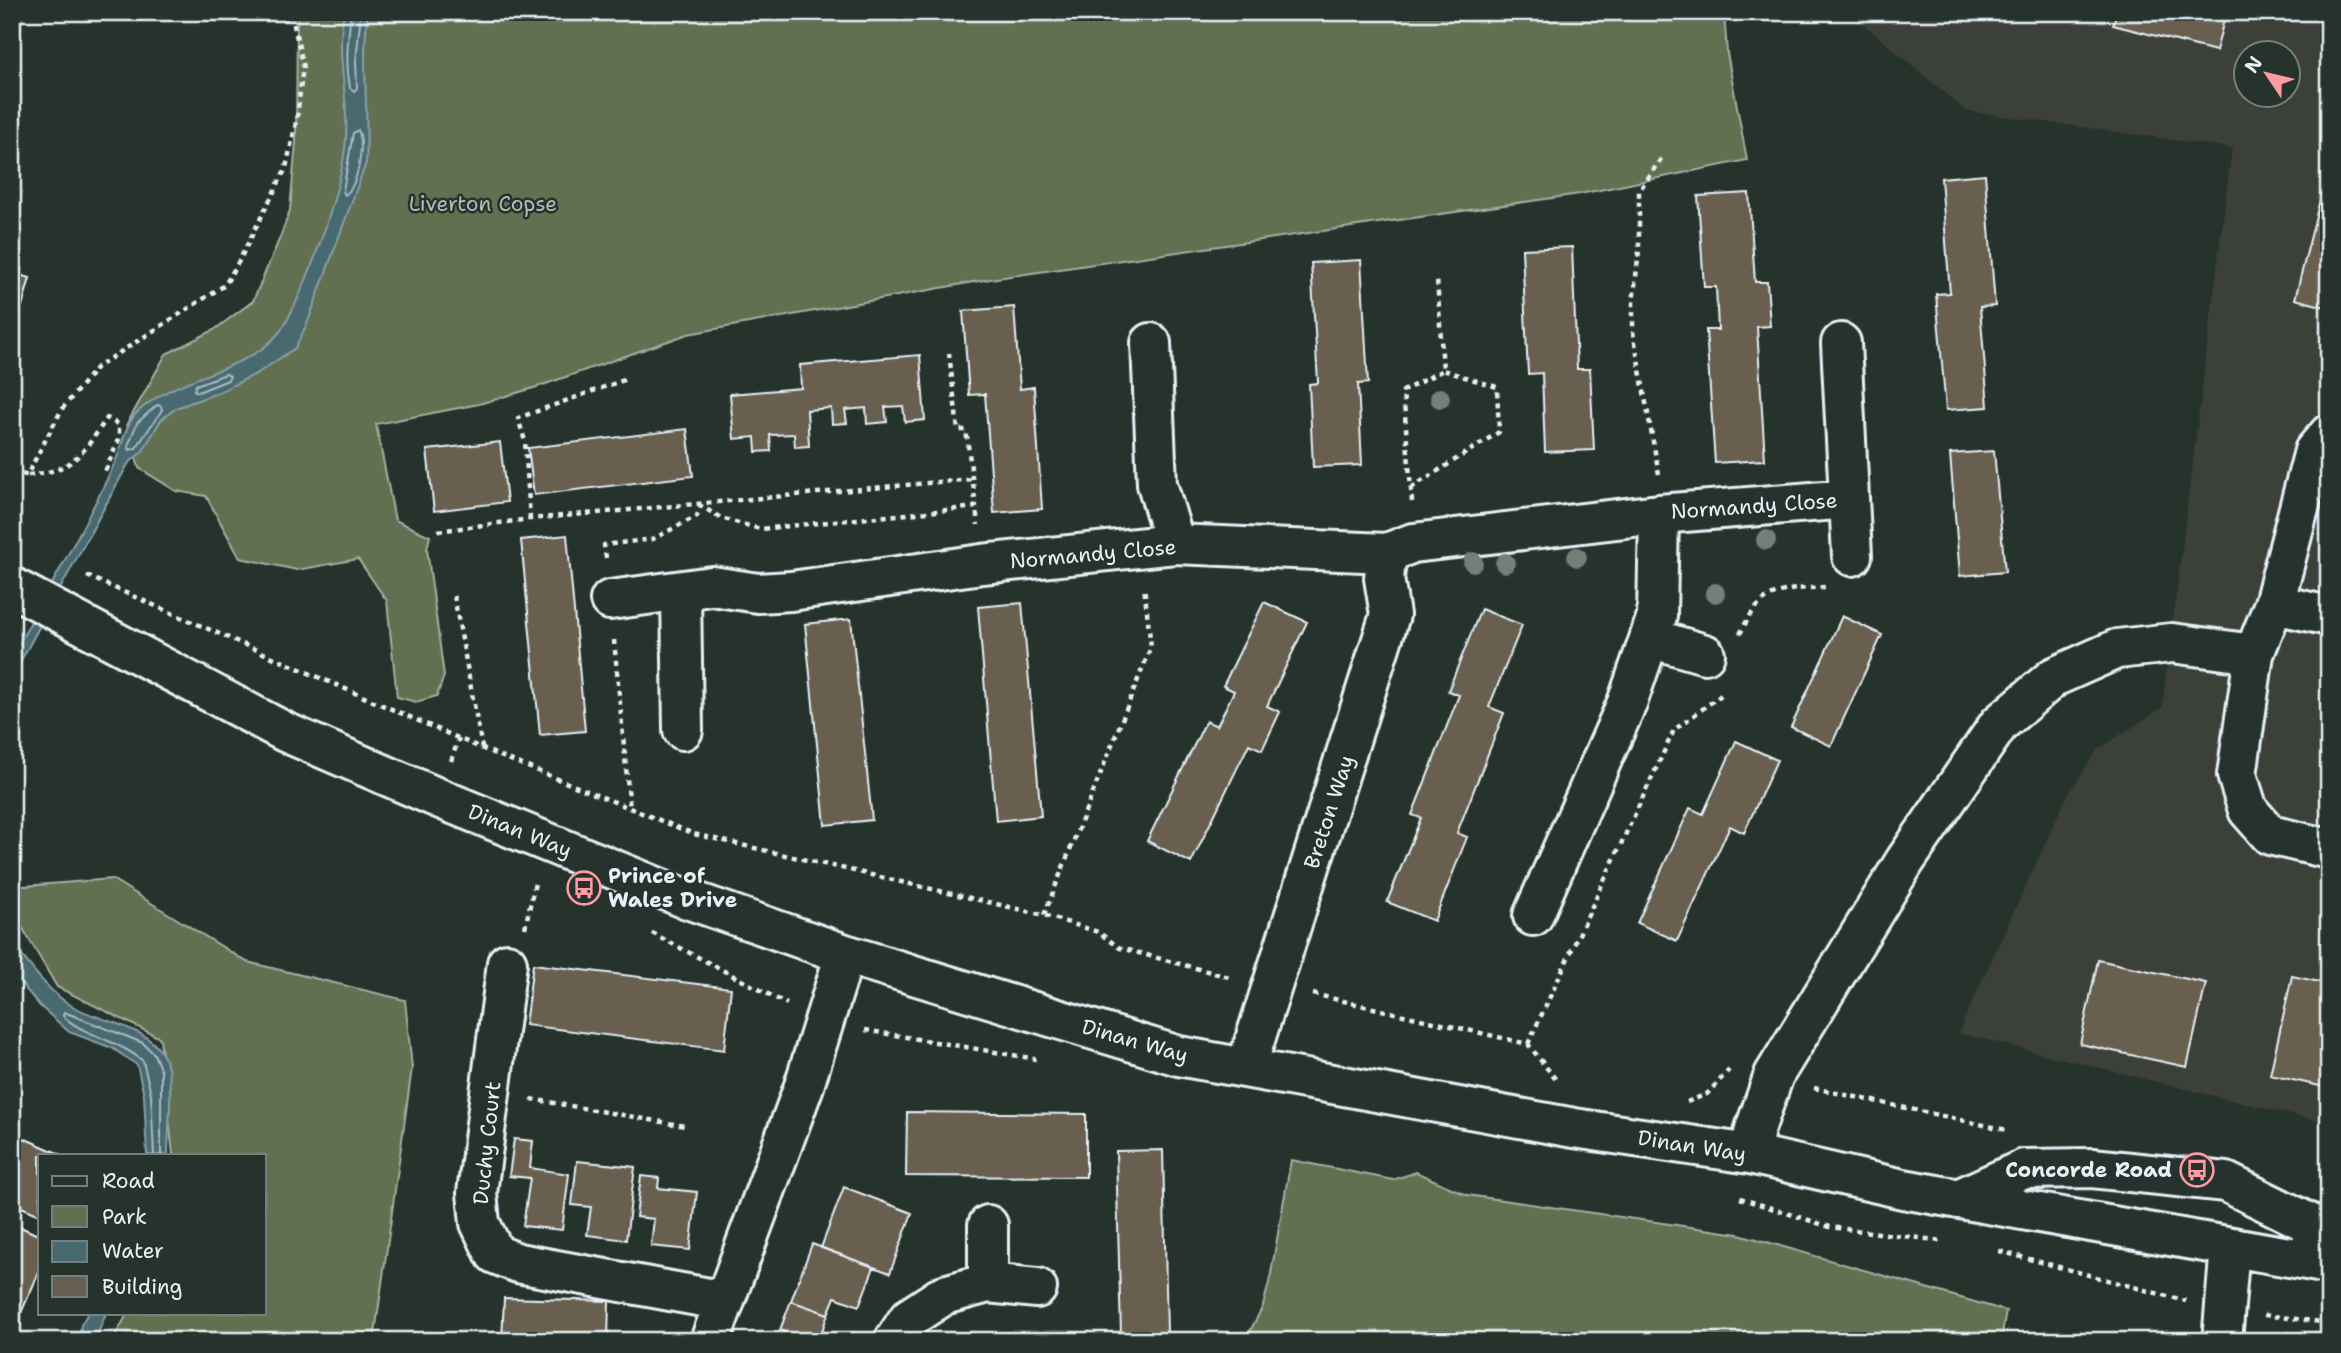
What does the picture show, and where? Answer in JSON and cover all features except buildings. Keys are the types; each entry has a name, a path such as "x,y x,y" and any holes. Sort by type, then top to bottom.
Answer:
{"street":[{"path":"1152,343 1158,547"},
{"name":"Normandy Close","path":"1841,344 1849,499 1841,565"},
{"path":"2329,434 2314,451 2274,604 2254,654 2236,775 2248,810 2270,835 2329,849"},
{"name":"Normandy Close","path":"610,600 712,586 758,593 791,591 982,564 1158,547 1400,548 1662,513 1849,499"},
{"name":"Normandy Close","path":"1533,916 1627,702 1650,638 1657,616 1662,513"},
{"name":"Breton Way","path":"1246,1068 1271,984 1351,745 1390,615 1384,578 1400,548"},
{"name":"Dinan Way","path":"12,587 285,732 679,896 845,954 1179,1056 1560,1125 1750,1154 1958,1199 2325,1264"},
{"path":"681,591 683,730"},
{"path":"2274,604 2329,616"},
{"path":"1650,638 1705,654"},
{"path":"1750,1154 1755,1129 1774,1074 1905,861 1999,724 2054,677 2117,649 2172,643 2254,654"},
{"path":"710,1341 804,1086 845,954"},
{"name":"Duchy Court","path":"507,963 493,1092 477,1194 480,1223 495,1254 518,1263 725,1301"},
{"path":"1958,1199 2024,1169 2092,1168 2226,1182 2309,1223 2325,1264"},
{"path":"988,1225 988,1283"},
{"path":"2224,1325 2230,1247"},
{"path":"894,1341 909,1318 944,1295 988,1283 1037,1288"}],"path":[{"path":"27,475 62,410 97,368 225,285 286,168 303,65 291,15 197,18 185,12"},
{"path":"1662,513 1633,332 1639,191 1663,156"},
{"path":"1437,278 1443,370"},
{"path":"949,353 958,430 966,430 976,508"},
{"path":"1400,548 1411,488 1403,391 1443,370 1497,387 1499,432 1411,488"},
{"path":"530,519 525,441 518,418 624,380"},
{"path":"12,473 53,473 79,458 107,418 119,425 119,439 104,474"},
{"path":"438,531 530,519 972,479"},
{"path":"1044,915 1150,647 1158,547"},
{"path":"1830,587 1841,565"},
{"path":"78,572 483,749 694,834 1044,915 1098,932 1120,948 1244,981 1271,984 1528,1044 1559,1084"},
{"path":"454,596 483,749"},
{"path":"1528,1044 1674,730 1728,690"},
{"path":"1684,1103 1707,1094 1737,1061 1811,1087 2011,1130"},
{"path":"493,1092 685,1126"},
{"path":"2224,1325 2329,1323"}],"shaded area":[{"path":"1856,12 2329,12 2329,1124 1958,1033 2066,798 2097,750 2162,708 2232,148 1966,111 1856,18"}],"green space":[{"name":"Liverton Copse","path":"297,12 1724,12 1727,53 1747,160 1580,194 990,279 688,334 537,387 479,404 376,424 395,520 430,536 427,549 444,676 437,696 416,702 397,697 387,601 358,559 297,570 240,558 206,496 176,491 139,468 127,424 166,354 214,330 253,301 279,240 290,210 296,142"},
{"path":"112,879 247,962 405,1000 412,1068 374,1341 112,1341 127,1314 266,1314 266,1154 173,1154 160,1038 57,987 12,910 12,887"},
{"path":"1291,1160 1393,1180 1416,1172 1467,1195 1739,1234 2006,1311 2001,1341 1245,1341 1263,1306 1270,1279"}],"water":[{"path":"344,12 368,12 365,50 366,163 307,324 295,348 258,373 217,393 176,408 161,420 142,452 128,464 12,677 12,657 92,510 134,416 151,401 170,390 255,354 272,341 294,306 332,207 344,158 346,106 341,44"},
{"path":"12,943 39,977 63,1000 85,1012 128,1028 153,1043 168,1068 168,1154 147,1154 144,1095 137,1065 112,1048 69,1032 40,1006 12,973"},
{"path":"87,1314 106,1314 99,1331 99,1341 79,1341 81,1325"}],"place":[{"name":"Prince of Wales Drive","path":"584,888"},
{"name":"Concorde Road","path":"2197,1170"}]}
